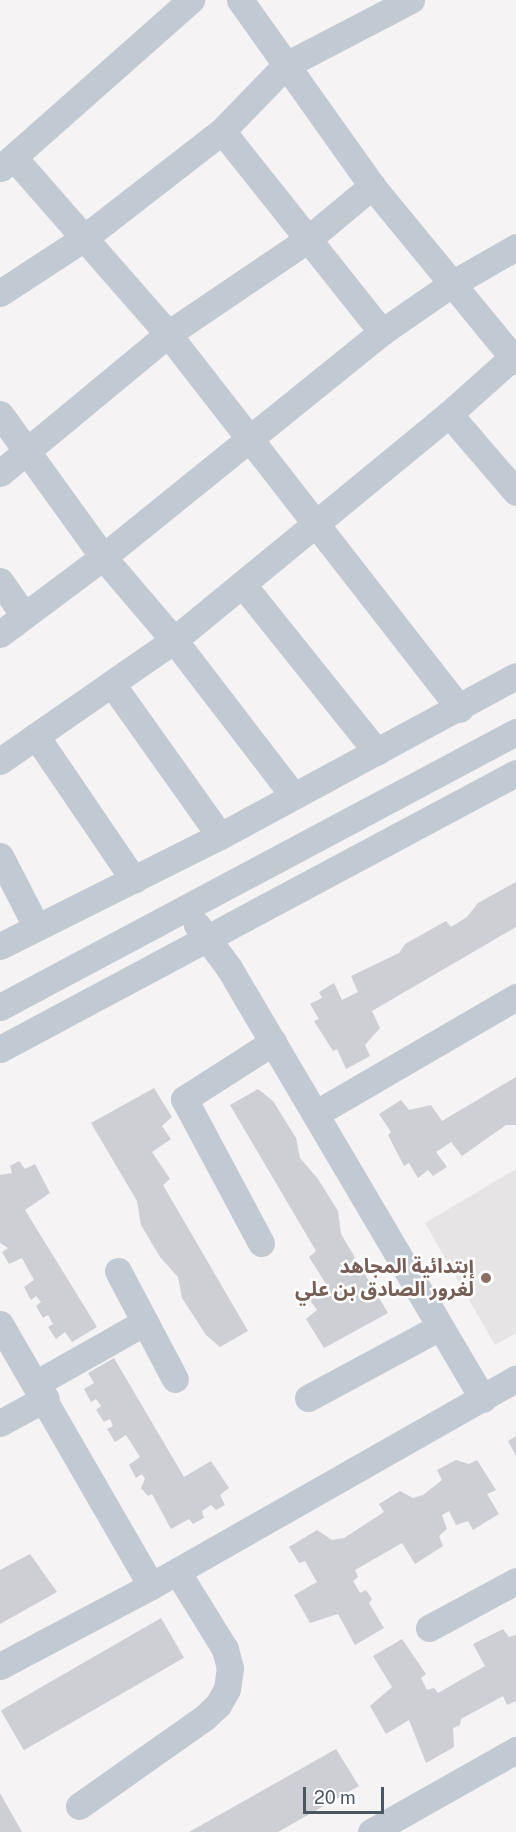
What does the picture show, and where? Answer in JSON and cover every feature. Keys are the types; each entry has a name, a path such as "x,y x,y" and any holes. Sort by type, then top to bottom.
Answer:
{"street":[{"path":"191,0 7,164 84,238 168,334 313,525 460,709"},
{"path":"0,761 174,640 515,357 450,285 372,186 240,0"},
{"path":"0,293 84,238 222,131 286,65 411,0"},
{"path":"222,131 382,332"},
{"path":"0,473 26,449 168,334 307,240 372,186"},
{"path":"0,634 23,614 103,556 382,332 450,285 516,247"},
{"path":"0,414 103,556 174,640 293,795"},
{"path":"449,414 516,492"},
{"path":"0,581 23,614"},
{"path":"243,585 377,752"},
{"path":"0,946 220,836 293,795 460,709 516,676"},
{"path":"112,684 220,836"},
{"path":"0,1007 516,732"},
{"path":"36,736 134,880"},
{"path":"0,1050 516,774"},
{"path":"0,856 36,926"},
{"path":"186,909 273,1042 483,1399"},
{"path":"315,1114 516,997"},
{"path":"261,1243 184,1099 273,1042"},
{"path":"118,1271 175,1379"},
{"path":"0,1423 41,1391 145,1322"},
{"path":"0,1324 41,1391 151,1586"},
{"path":"308,1398 440,1327"},
{"path":"0,1665 178,1573 209,1550 516,1379"},
{"path":"79,1806 205,1717 218,1706 227,1689 230,1668 225,1649 178,1573"},
{"path":"429,1628 516,1581"},
{"path":"372,1832 516,1750"}],"shaded area":[{"name":"إبتدائية المجاهد لغرور الصادق بن علي","path":"516,1169 516,1333 495,1345 425,1223"}],"building":[{"path":"516,882 516,927 372,1011 380,1028 365,1045 370,1056 346,1069 337,1049 333,1051 314,1021 319,1019 310,1004 322,998 319,992 334,983 342,1000 358,992 351,976 399,953 405,944 446,921 451,927 467,917 478,903"},
{"path":"516,1077 516,1125 506,1125 462,1156 451,1142 436,1152 447,1167 433,1176 428,1170 418,1178 409,1163 404,1166 388,1135 391,1132 379,1114 401,1100 409,1110 431,1105 442,1121"},
{"path":"154,1088 172,1117 162,1126 171,1139 152,1152 170,1179 163,1185 248,1331 220,1347 206,1335 182,1298 178,1277 160,1257 141,1225 137,1201 91,1123"},
{"path":"258,1089 273,1101 296,1138 300,1158 318,1179 338,1211 341,1234 388,1313 324,1348 306,1319 317,1310 307,1296 326,1284 309,1257 316,1251 230,1105"},
{"path":"19,1161 25,1169 35,1164 50,1193 25,1210 97,1327 72,1342 65,1332 56,1339 48,1327 53,1324 48,1315 43,1318 36,1306 41,1302 36,1296 31,1300 24,1287 34,1280 22,1258 9,1264 2,1252 8,1248 0,1243 0,1175 12,1173 10,1166"},
{"path":"114,1358 184,1477 211,1461 229,1488 220,1495 225,1505 216,1510 211,1505 202,1511 204,1518 193,1524 189,1519 171,1529 152,1494 148,1496 141,1488 145,1479 142,1474 136,1478 129,1465 140,1457 126,1435 115,1442 107,1429 113,1426 110,1419 104,1422 96,1410 101,1406 96,1399 91,1402 84,1389 94,1383 88,1373"},
{"path":"516,1436 516,1456 508,1441"},
{"path":"456,1460 469,1464 477,1460 496,1490 487,1494 499,1514 473,1530 468,1521 456,1525 449,1511 442,1515 447,1529 439,1536 443,1546 415,1564 402,1543 355,1570 358,1577 353,1581 360,1593 366,1590 372,1599 369,1603 384,1628 355,1645 338,1614 310,1623 294,1595 317,1582 305,1561 299,1563 289,1547 317,1530 332,1540 344,1538 384,1512 379,1504 400,1491 413,1498 423,1495 442,1480 437,1470"},
{"path":"30,1554 57,1592 0,1624 0,1570"},
{"path":"161,1618 184,1658 24,1750 1,1710"},
{"path":"503,1629 509,1637 516,1635 516,1701 507,1705 503,1696 461,1719 460,1725 453,1728 454,1747 426,1763 409,1720 386,1734 370,1706 392,1687 373,1656 402,1639 426,1674 421,1678 427,1690 434,1688 438,1693 485,1666 473,1644"},
{"path":"336,1749 359,1786 278,1832 189,1832"},
{"path":"0,1793 22,1832 0,1832"}],"place":[{"name":"إبتدائية المجاهد لغرور الصادق بن علي","path":"486,1278"}]}
